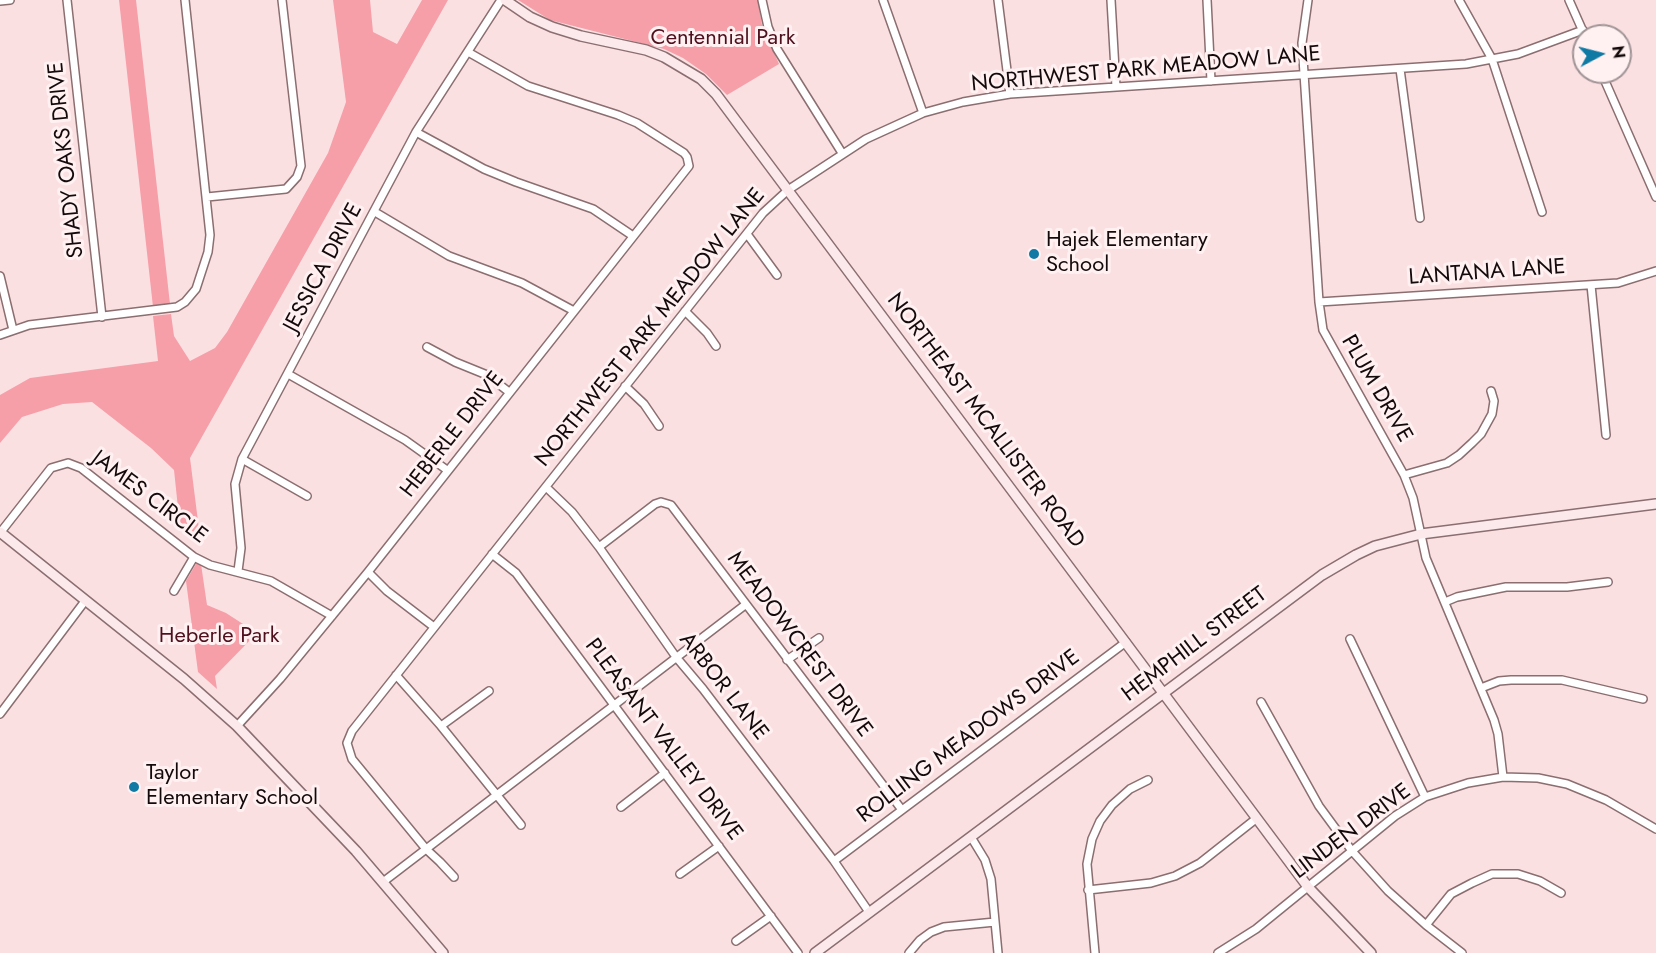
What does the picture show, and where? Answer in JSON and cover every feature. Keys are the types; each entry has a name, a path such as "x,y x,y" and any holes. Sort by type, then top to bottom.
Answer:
{"street":[{"path":"0,1 10,0"},
{"name":"SHADY OAKS DRIVE","path":"67,0 102,317"},
{"path":"0,335 28,325 177,307 185,302 195,289 208,252 210,235 185,0"},
{"path":"207,197 286,189 297,177 301,166 282,0"},
{"name":"JESSICA DRIVE","path":"238,571 241,548 236,484 242,459 416,132 503,0"},
{"name":"NORTHEAST MCALLISTER ROAD","path":"503,0 530,17 552,27 581,36 646,50 683,67 701,79 716,94 1308,887 1368,952"},
{"path":"762,0 768,27 777,49 842,153"},
{"path":"883,0 923,113"},
{"path":"998,0 1010,94"},
{"path":"1111,0 1116,87"},
{"path":"1207,0 1211,81"},
{"name":"PLUM DRIVE","path":"1308,0 1302,42 1319,302 1323,330 1404,475 1413,498 1426,558 1498,734 1503,777"},
{"path":"1459,0 1492,59 1542,212"},
{"path":"1569,0 1580,24"},
{"name":"NORTHWEST PARK MEADOW LANE","path":"426,849 352,759 347,743 352,731 763,213 788,190 866,139 923,113 963,102 1010,94 1466,64 1518,54 1572,37"},
{"name":"HEBERLE DRIVE","path":"237,726 280,679 368,572 687,171 688,162 684,153 629,120 528,86 468,52"},
{"path":"1400,69 1420,218"},
{"path":"1606,84 1656,197"},
{"path":"416,132 484,169 593,209 633,236"},
{"path":"375,212 449,256 522,283 574,311"},
{"path":"747,234 777,275"},
{"name":"LANTANA LANE","path":"1319,302 1618,283 1656,271"},
{"path":"0,276 13,330"},
{"path":"1591,285 1606,435"},
{"path":"685,311 707,333 716,346"},
{"path":"427,347 454,362 487,375 509,392"},
{"path":"288,374 405,440 447,470"},
{"path":"626,386 644,404 659,426"},
{"path":"1404,475 1446,463 1472,443 1492,414 1494,401 1491,391"},
{"path":"242,459 307,496"},
{"name":"JAMES CIRCLE","path":"0,532 51,468 68,463 81,468 194,557 210,565 271,581 332,616"},
{"name":"ARBOR LANE","path":"546,486 572,512 599,547 676,657 834,861 869,912"},
{"name":"MEADOWCREST DRIVE","path":"599,547 655,504 661,502 671,505 902,810"},
{"name":"HEMPHILL STREET","path":"815,953 1337,565 1376,546 1421,534 1656,504"},
{"path":"0,532 184,679 237,726 298,788 443,953"},
{"name":"PLEASANT VALLEY DRIVE","path":"492,554 516,573 798,953"},
{"path":"174,591 194,557"},
{"path":"368,572 387,591 434,627"},
{"path":"1445,602 1457,597 1506,587 1567,586 1608,582"},
{"path":"0,714 85,601"},
{"path":"383,882 745,605"},
{"path":"787,660 819,638"},
{"path":"1350,639 1425,797"},
{"name":"ROLLING MEADOWS DRIVE","path":"834,861 1126,642"},
{"path":"396,675 441,726 521,825"},
{"path":"1481,688 1499,681 1562,680 1643,699"},
{"path":"441,726 489,691"},
{"path":"1261,702 1319,806 1352,851 1388,891 1462,953"},
{"path":"621,807 665,773"},
{"name":"LINDEN DRIVE","path":"1218,953 1256,929 1395,816 1425,797 1468,783 1503,777 1538,778 1567,784 1605,800 1656,829"},
{"path":"1095,953 1087,864 1092,839 1100,821 1112,805 1130,789 1148,780"},
{"path":"1088,890 1151,883 1175,876 1200,863 1257,818"},
{"path":"971,837 986,860 991,879 998,953"},
{"path":"680,874 719,846"},
{"path":"426,849 454,877"},
{"path":"1426,925 1451,894 1492,874 1518,874 1540,881 1561,893"},
{"path":"736,941 771,916"},
{"path":"909,953 920,940 944,927 995,922"}],"green space":[{"path":"119,0 136,0 170,304 153,307"},
{"path":"333,0 370,0 373,32 397,44 422,0 448,0 190,458 201,545 180,527 174,470 151,448 92,402 63,404 22,417 0,443 0,395 30,378 158,361 153,316 171,314 174,336 190,361 215,348 227,332 328,153 346,102"},
{"name":"Centennial Park","path":"518,0 758,0 762,25 779,64 727,95 706,74 683,58 664,49 550,20"},
{"name":"Heberle Park","path":"199,563 207,605 226,613 257,633 215,676 217,689 198,672 186,581 196,564"}],"place":[{"name":"Hajek Elementary School","path":"1034,254"},
{"name":"Taylor Elementary School","path":"134,787"}]}
